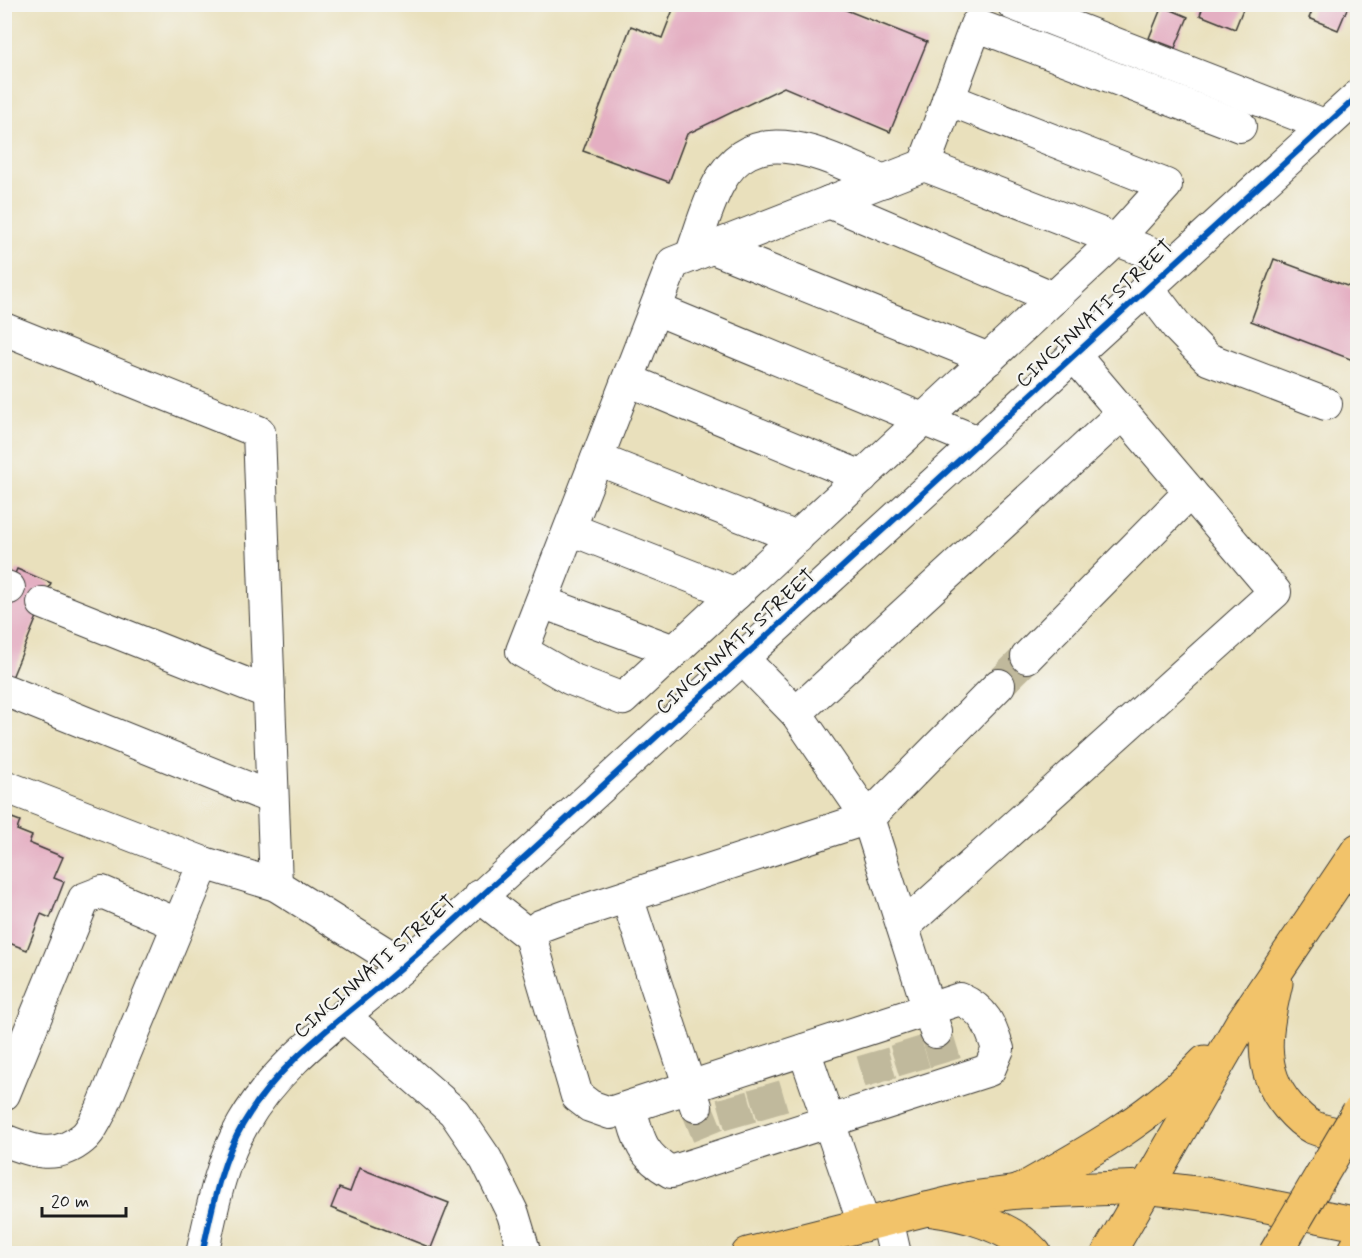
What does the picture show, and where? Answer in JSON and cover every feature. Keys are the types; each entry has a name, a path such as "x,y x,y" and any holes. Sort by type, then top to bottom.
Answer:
{"main road":[{"path":"1108,1254 1241,1024 1358,850"},
{"path":"1278,969 1266,1030 1267,1060 1272,1083 1289,1108 1311,1127 1358,1138"},
{"path":"1018,1192 1105,1143 1144,1116 1184,1084 1241,1024"},
{"path":"1275,1254 1358,1113"},
{"path":"748,1254 800,1247 876,1221 971,1198 1018,1192 1145,1187 1212,1195 1358,1224"},
{"path":"926,1209 959,1214 992,1225 1026,1243 1035,1254"},
{"path":"1353,1254 1358,1245"}],"street":[{"path":"1013,4 1324,125"},
{"path":"924,165 976,25 1240,126"},
{"name":"CINCINNATI STREET","path":"202,1254 226,1161 242,1125 264,1091 290,1062 404,965 1358,96"},
{"path":"948,99 1166,185 1117,239 623,699 571,679 522,651 673,264 924,165 1117,239 1174,262"},
{"path":"702,252 719,184 729,168 744,155 764,147 785,145 806,149 884,181"},
{"path":"829,202 1054,298"},
{"path":"702,252 989,359"},
{"path":"1147,287 1179,329 1208,359 1326,404"},
{"path":"656,309 978,442"},
{"path":"4,329 259,432 276,885"},
{"path":"903,927 1275,592 1073,354"},
{"path":"628,380 862,477"},
{"path":"796,713 1123,413"},
{"path":"597,459 797,538"},
{"path":"1027,657 1190,492"},
{"path":"570,529 736,594"},
{"path":"542,602 674,651"},
{"path":"43,603 269,693"},
{"path":"741,657 796,713 868,818 932,1021"},
{"path":"530,936 540,926 868,818 999,685"},
{"path":"7,691 273,798"},
{"path":"4,786 204,863 276,885 404,965"},
{"path":"4,1140 24,1149 50,1154 84,1138 101,1111 204,863"},
{"path":"4,1094 84,899 102,892 177,924"},
{"path":"479,896 530,936 576,1096 590,1106 610,1113 630,1107 692,1097 761,1075 804,1050 869,1041 932,1021 960,999 976,1006 988,1019 998,1049 989,1070 949,1077 885,1096 827,1122 778,1130 714,1150 670,1172 653,1162 639,1141 630,1107"},
{"path":"627,897 692,1097"},
{"path":"344,1016 454,1112 486,1159 513,1214 525,1254"},
{"path":"804,1050 827,1122 876,1221 896,1254"}],"building":[{"path":"681,4 831,4 927,42 890,132 784,87 687,134 669,182 583,151 631,26 662,38 674,7"},
{"path":"1204,4 1245,4 1235,29 1200,15"},
{"path":"1315,4 1349,4 1338,30 1309,18"},
{"path":"1162,6 1188,17 1175,48 1149,38"},
{"path":"1274,259 1358,290 1358,362 1251,321"},
{"path":"17,569 51,583 4,697 4,599"},
{"path":"4,815 20,821 17,830 32,836 29,843 63,857 54,878 64,882 50,918 41,914 27,950 4,941"},
{"path":"359,1168 449,1203 431,1248 331,1208 339,1188 350,1192"}],"tunnel":[{"path":"999,685 1027,657"},
{"path":"936,1032 948,1071"},
{"path":"905,1041 917,1080"},
{"path":"872,1052 883,1090"},
{"path":"764,1085 775,1123"},
{"path":"732,1095 743,1134"},
{"path":"696,1106 711,1143"}],"cycle path":[{"path":"202,1254 218,1187 235,1139 258,1101 292,1061 445,929 1358,96"}]}
